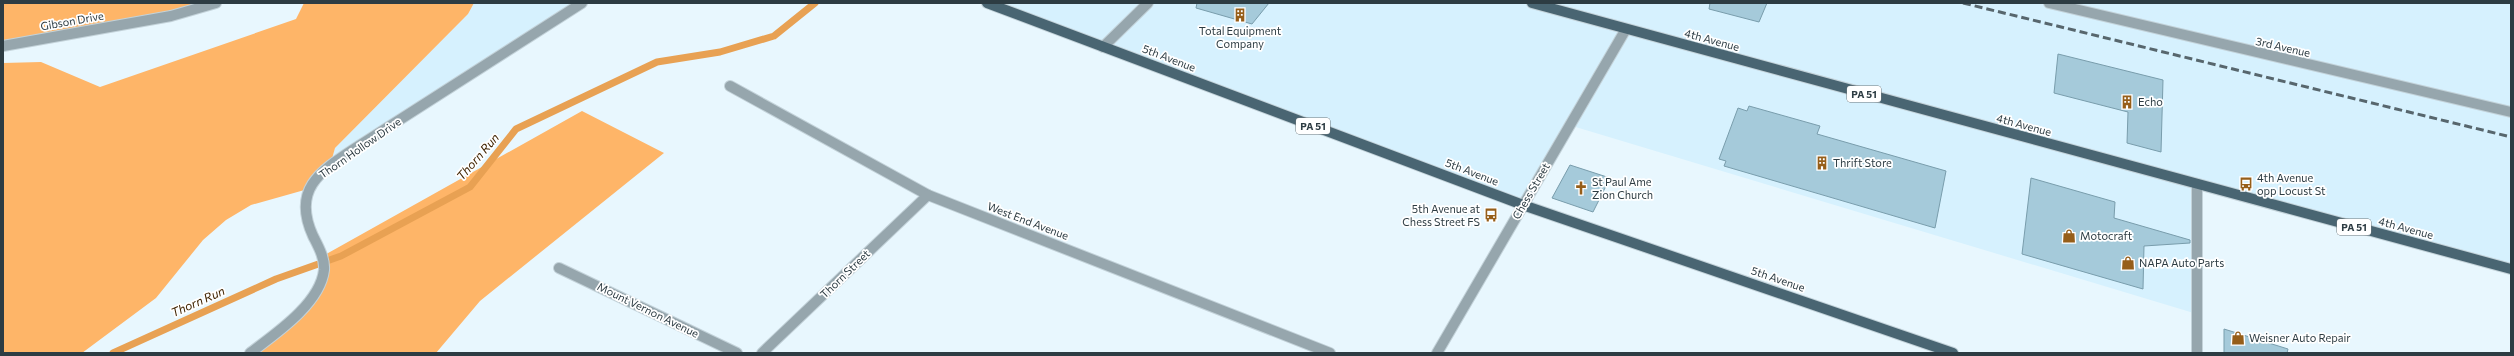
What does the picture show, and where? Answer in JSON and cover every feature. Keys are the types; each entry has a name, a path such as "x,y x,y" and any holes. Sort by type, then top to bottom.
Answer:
{"main road":[{"name":"5th Avenue","path":"987,3 1523,205 1953,353"},
{"name":"4th Avenue","path":"1532,3 2511,269"}],"street":[{"name":"Gibson Drive","path":"3,46 171,16 216,3"},
{"name":"Thorn Hollow Drive","path":"250,353 296,314 312,296 324,269 321,257 306,220 304,202 308,189 317,177 356,149 582,3"},
{"path":"1102,47 1148,3"},
{"name":"3rd Avenue","path":"2049,3 2511,112"},
{"name":"Chess Street","path":"1437,353 1626,28"},
{"name":"West End Avenue","path":"730,86 928,195 1330,353"},
{"path":"2197,184 2197,353"},
{"name":"Thorn Street","path":"762,353 928,195"},
{"name":"Mount Vernon Avenue","path":"559,268 737,353"}],"shaded area":[{"path":"3,3 216,3 3,46"},
{"path":"304,3 474,3 468,14 335,148 330,166 308,189 251,205 226,220 203,240 156,298 82,353 3,353 3,63 41,62 100,87 296,19"},
{"path":"474,3 582,3 330,166 335,148 468,14"},
{"path":"987,3 2511,3 2511,269 2197,184 2197,314 1569,125 1523,205"},
{"path":"582,111 664,153 480,301 436,353 250,353 296,314 320,283 321,257"}],"building":[{"name":"Total Equipment Company","path":"1197,3 1269,3 1252,24 1196,8"},
{"path":"1710,3 1767,3 1759,22 1709,9"},
{"name":"Echo","path":"2058,54 2163,80 2161,152 2127,143 2128,112 2054,93"},
{"name":"Thrift Store","path":"1749,106 1820,126 1817,134 1946,171 1935,228 1724,166 1726,161 1719,159 1738,108 1747,111"},
{"name":"St Paul Ame Zion Church","path":"1570,165 1610,178 1593,212 1552,198"},
{"name":"Motocraft","path":"2031,178 2115,202 2114,218 2190,240 2190,243 2144,246 2143,289 2022,254"},
{"name":"Weisner Auto Repair","path":"2224,329 2288,349 2287,353 2224,353"}],"waterway":[{"name":"Thorn Run","path":"113,353 276,279 341,256 470,187 516,129 657,62 720,52 774,36 815,3"}],"railway":[{"path":"1963,3 2511,137"}],"place":[{"name":"Total Equipment Company","path":"1240,15"},
{"name":"Echo","path":"2127,102"},
{"name":"Thrift Store","path":"1822,163"},
{"name":"4th Avenue opp Locust St","path":"2246,184"},
{"name":"St Paul Ame Zion Church","path":"1581,188"},
{"name":"5th Avenue at Chess Street FS","path":"1491,215"},
{"name":"Motocraft","path":"2069,236"},
{"name":"NAPA Auto Parts","path":"2128,263"},
{"name":"Weisner Auto Repair","path":"2238,338"}]}
